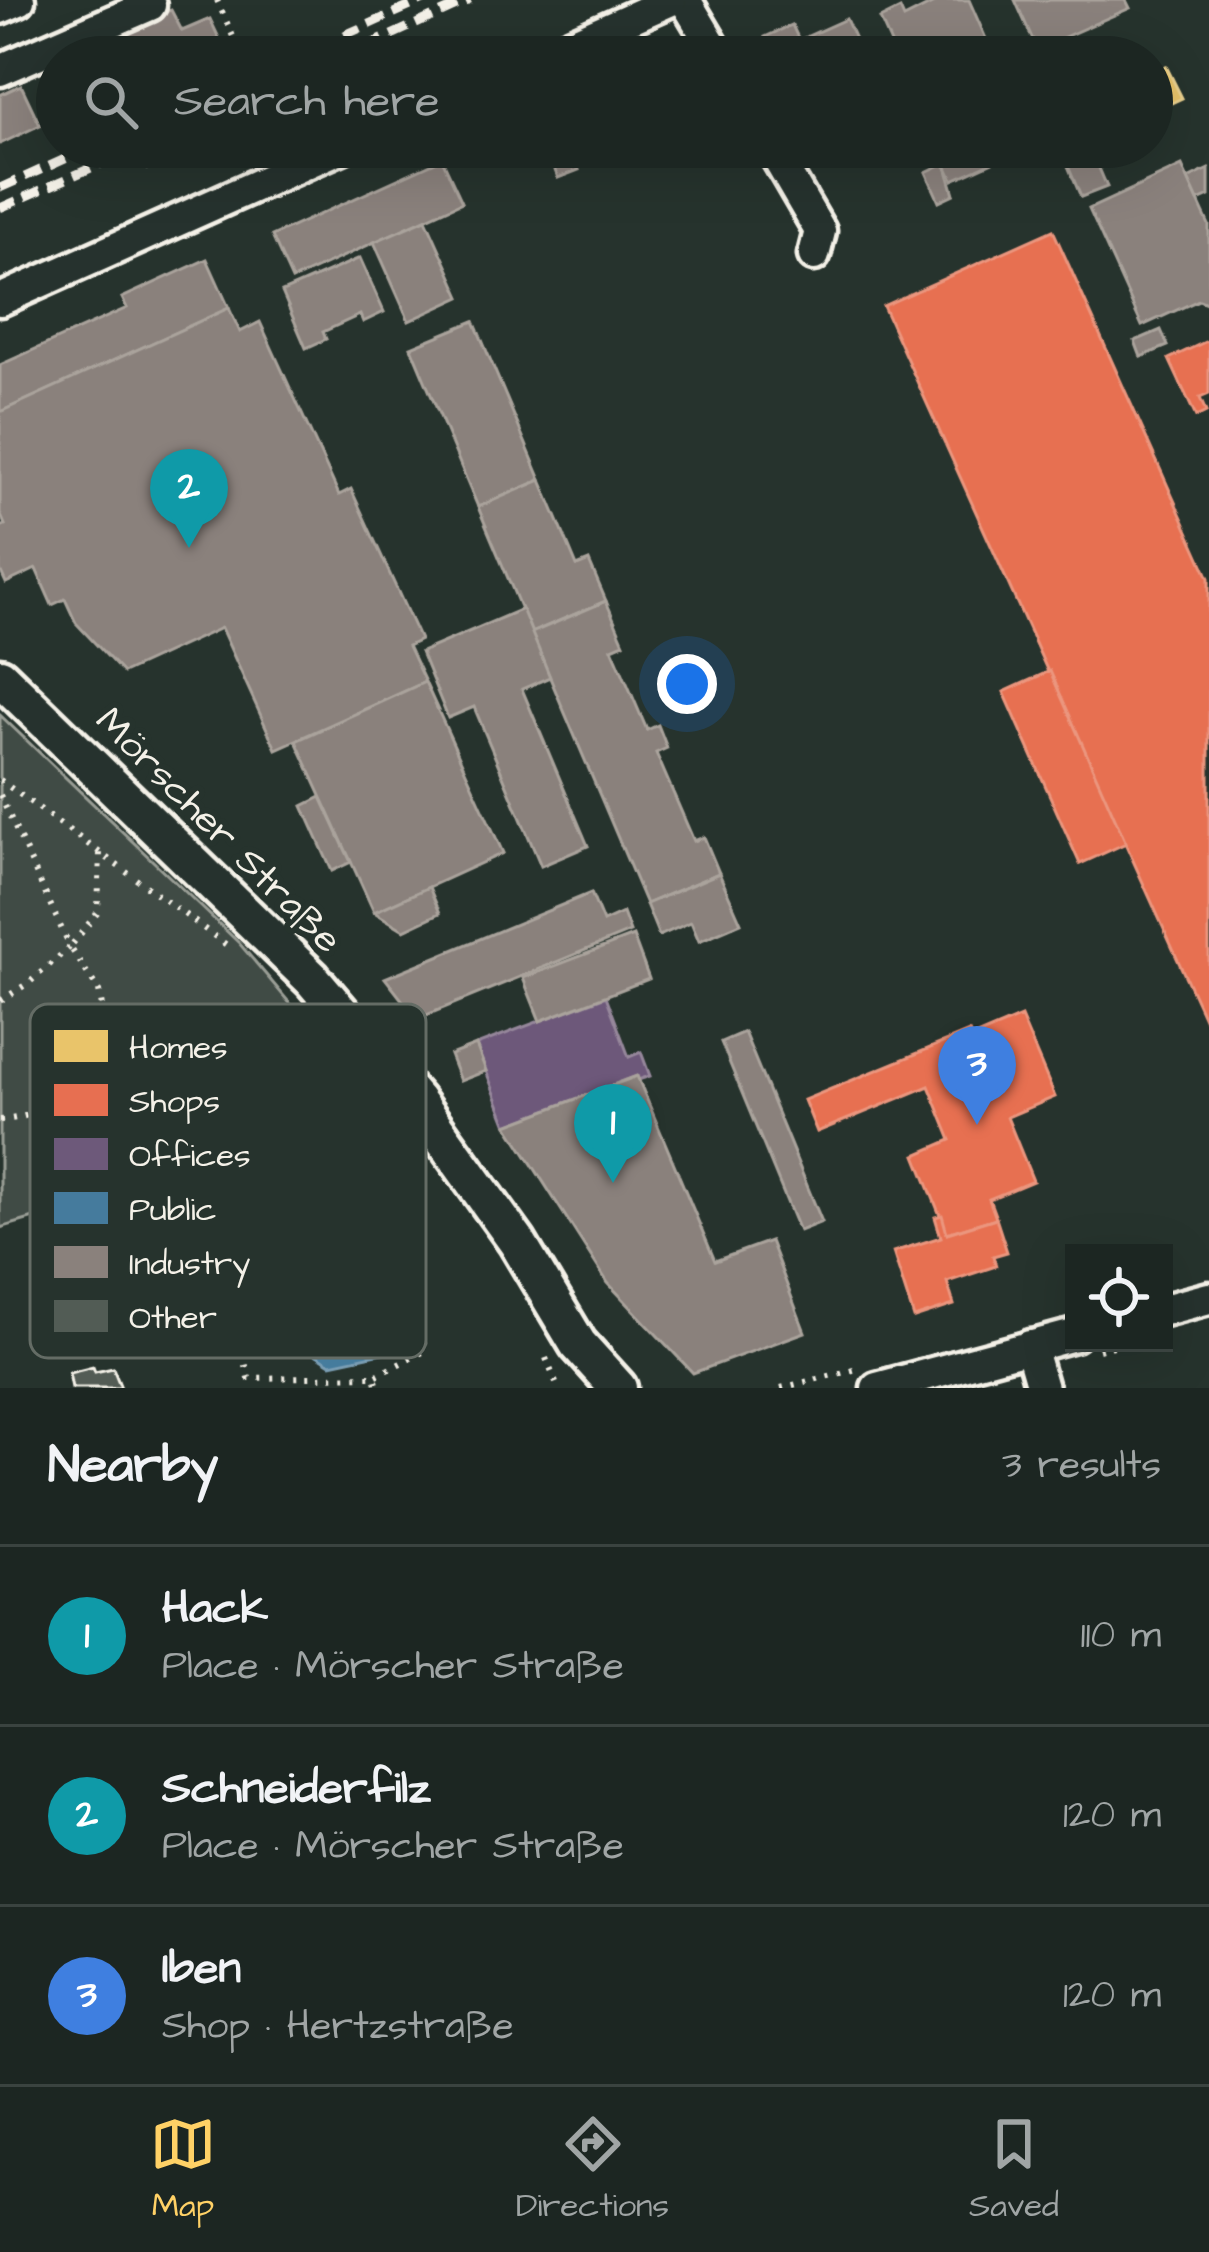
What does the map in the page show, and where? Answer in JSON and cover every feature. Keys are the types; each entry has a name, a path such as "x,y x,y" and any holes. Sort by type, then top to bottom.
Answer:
{"main road":[{"name":"Mörscher Straße","path":"0,677 333,1004"},
{"name":"Mörscher Straße","path":"426,1115 517,1242 578,1345 618,1388"},
{"name":"Mörscher Straße","path":"578,1345 588,1388"}],"street":[{"path":"0,8 20,0"},
{"path":"590,36 671,0"},
{"path":"686,0 706,36"},
{"path":"76,36 153,2"},
{"path":"0,70 36,54"},
{"path":"0,300 295,168"},
{"path":"783,168 820,231 814,255"},
{"path":"1173,1308 1209,1298"},
{"path":"877,1388 921,1382 1065,1337"},
{"path":"1030,1346 1042,1388"}],"path":[{"path":"217,0 233,36"},
{"path":"0,780 229,947"},
{"path":"0,795 101,1004"},
{"path":"0,1000 30,982 70,947 98,913 100,853"},
{"path":"0,1120 30,1115"},
{"path":"244,1358 249,1378 375,1376 411,1358"},
{"path":"375,1376 378,1388"}],"shaded area":[{"path":"0,715 239,943 291,1004 30,1004 30,1219 0,1228"}],"building: Homes":[{"path":"1173,80 1182,98 1173,102"}],"building: Shops":[{"path":"1053,230 1209,578 1209,1029 883,306"},
{"path":"1209,340 1209,394 1200,398 1206,412 1196,417 1169,359"},
{"path":"1050,671 1126,843 1080,864 1004,692"},
{"path":"1021,1017 1055,1097 1007,1117 1033,1181 989,1199 996,1218 947,1233 916,1155 951,1140 929,1086 817,1132 804,1100 969,1032 972,1038"},
{"path":"942,1215 947,1233 996,1218 1007,1252 993,1256 996,1266 947,1282 954,1305 914,1318 893,1252 941,1237 935,1217"}],"building: Offices":[{"path":"606,996 629,1057 641,1052 650,1076 638,1080 637,1076 507,1125 476,1045"}],"building: Public":[{"path":"321,1358 359,1358 331,1364"}],"building: Industry":[{"path":"940,0 969,0 985,36 888,36 880,19 900,9 904,18"},
{"path":"1015,0 1126,0 1130,8 1066,36 1031,36"},
{"path":"171,10 182,31 210,19 218,36 122,36 137,30 134,23"},
{"path":"846,19 854,36 808,36"},
{"path":"792,25 797,36 767,36"},
{"path":"21,85 36,127 0,144 0,95"},
{"path":"1182,166 1209,225 1209,304 1199,300 1142,326 1089,209"},
{"path":"422,168 446,168 462,202 292,280 272,236"},
{"path":"554,168 578,168 579,170 558,178"},
{"path":"946,168 954,194 939,201 926,172"},
{"path":"948,168 980,168 953,180"},
{"path":"1069,168 1099,168 1107,187 1081,197"},
{"path":"1209,169 1209,196 1198,201 1188,179"},
{"path":"426,219 461,297 409,321 374,242"},
{"path":"360,258 384,312 363,322 360,315 323,332 326,339 306,348 282,292"},
{"path":"207,259 229,308 0,412 0,365 127,308 122,298"},
{"path":"229,308 240,332 260,322 339,495 351,489 420,640 408,646 425,682 276,749 221,628 123,673 76,623 65,599 52,605 36,569 6,583 0,570 0,527 5,525 0,513 0,412"},
{"path":"474,321 541,480 478,507 411,347"},
{"path":"1161,330 1168,346 1141,357 1135,341"},
{"path":"541,480 577,566 589,561 606,601 531,633 478,507"},
{"path":"606,601 624,643 612,648 647,730 658,725 667,748 656,753 694,841 704,837 719,873 646,904 531,633"},
{"path":"522,609 550,677 522,689 588,846 541,866 474,707 448,718 421,652"},
{"path":"425,682 503,853 374,912 296,741"},
{"path":"321,797 351,862 332,871 303,806"},
{"path":"719,873 741,923 699,941 691,922 659,936 646,904"},
{"path":"429,887 440,913 404,930 374,912"},
{"path":"591,893 603,922 623,913 630,932 426,1015 426,1004 405,1004 385,978"},
{"path":"633,936 649,979 540,1021 523,978"},
{"path":"744,1032 822,1222 799,1231 721,1042"},
{"path":"476,1045 486,1071 460,1081 450,1055"},
{"path":"637,1076 715,1261 770,1241 805,1332 693,1373 608,1283 507,1125"}],"building: Other":[{"path":"93,1367 95,1372 113,1368 121,1388 72,1388 69,1373"}],"railway":[{"path":"343,36 424,0"},
{"path":"389,36 470,0"},
{"path":"0,188 45,168"},
{"path":"0,208 91,168"}],"place":[{"name":"Schneiderfilz","path":"189,548"},
{"name":"Iben","path":"977,1125"},
{"name":"Hack","path":"613,1183"}]}
